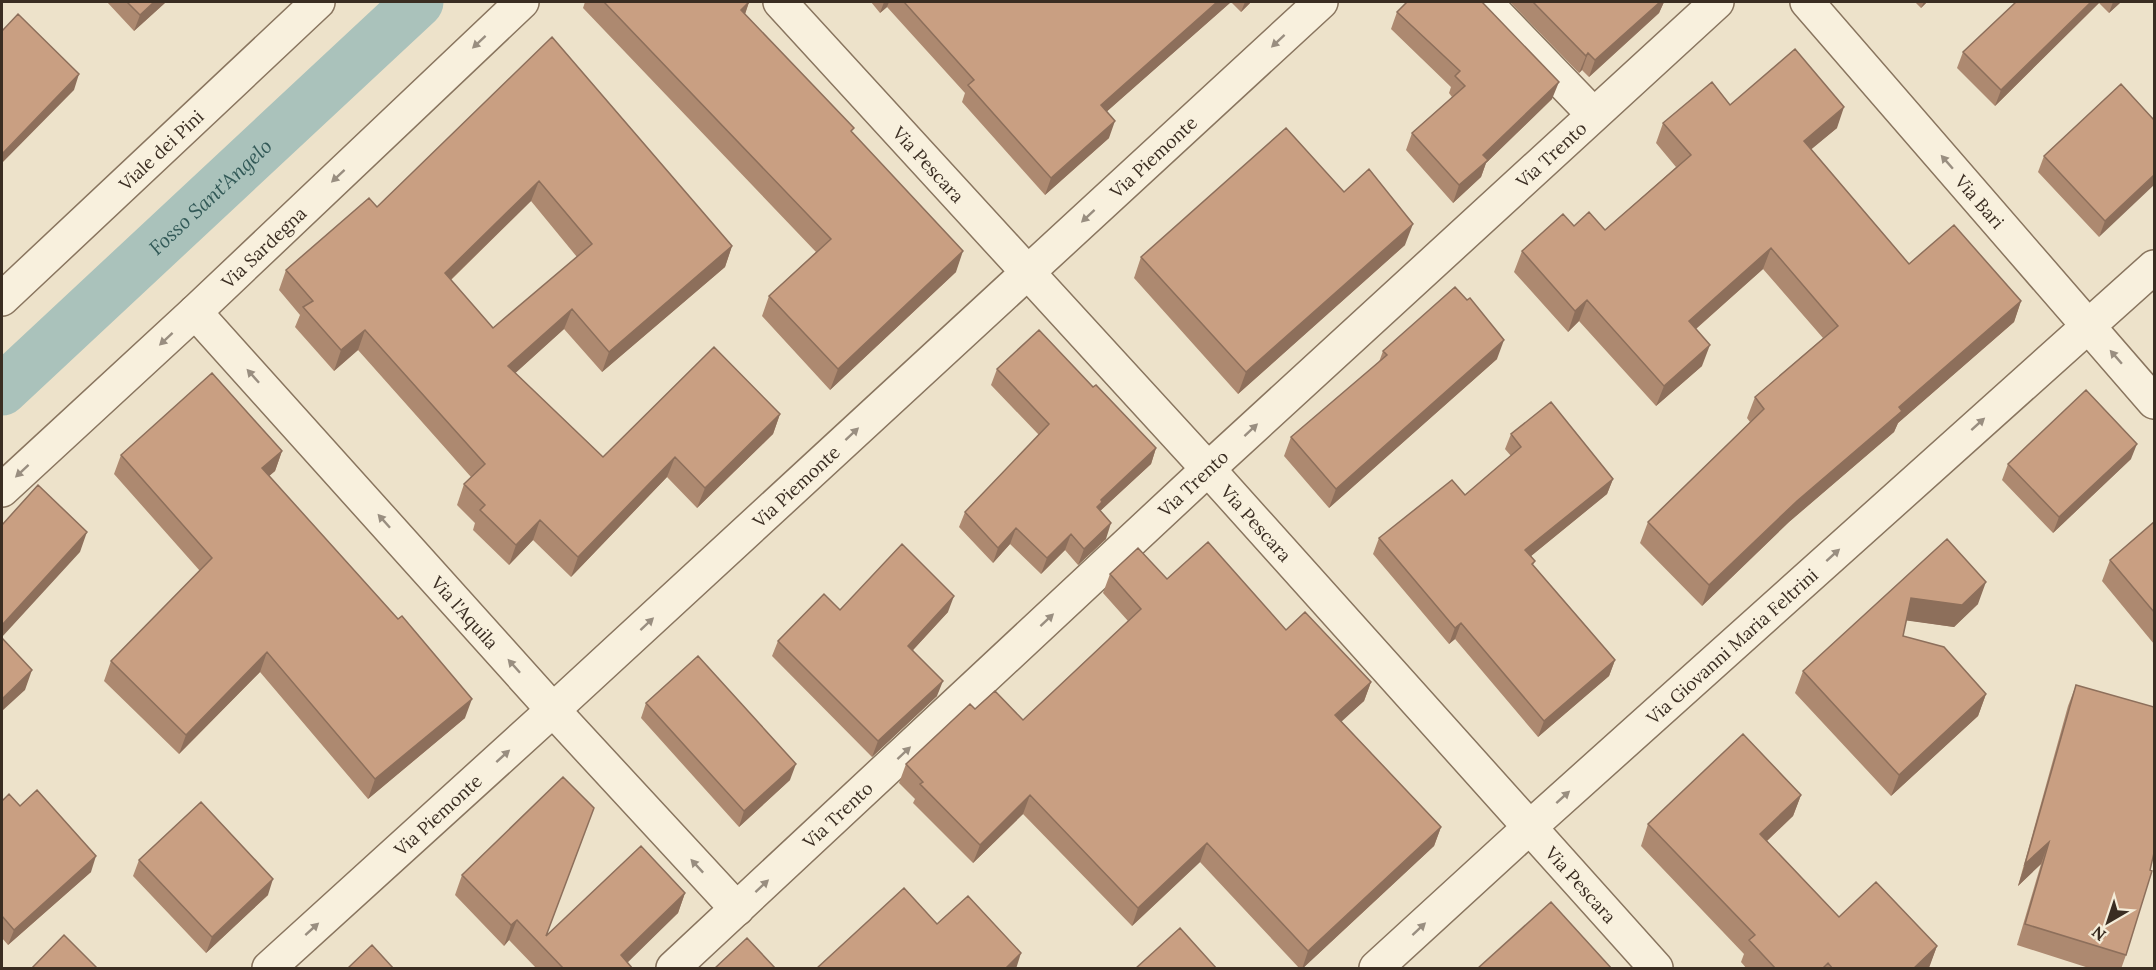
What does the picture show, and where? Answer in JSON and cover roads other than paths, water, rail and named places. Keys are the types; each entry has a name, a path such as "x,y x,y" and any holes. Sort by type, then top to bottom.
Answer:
{"street":[{"name":"Viale dei Pini","path":"2,299 318,2"},
{"name":"Via Sardegna","path":"2,490 195,312 522,2"},
{"name":"Via Pescara","path":"780,2 1208,470 1656,969"},
{"name":"Via Piemonte","path":"269,969 554,710 1321,2"},
{"path":"1485,2 1593,114"},
{"name":"Via Trento","path":"673,969 1208,470 1717,2"},
{"name":"Via Bari","path":"1808,2 2154,402"},
{"name":"Via Giovanni Maria Feltrini","path":"1376,969 1530,826 2154,267"},
{"name":"Via l'Aquila","path":"195,312 737,909"}],"waterway":[{"name":"Fosso Sant'Angelo","path":"2,390 418,2"}]}
